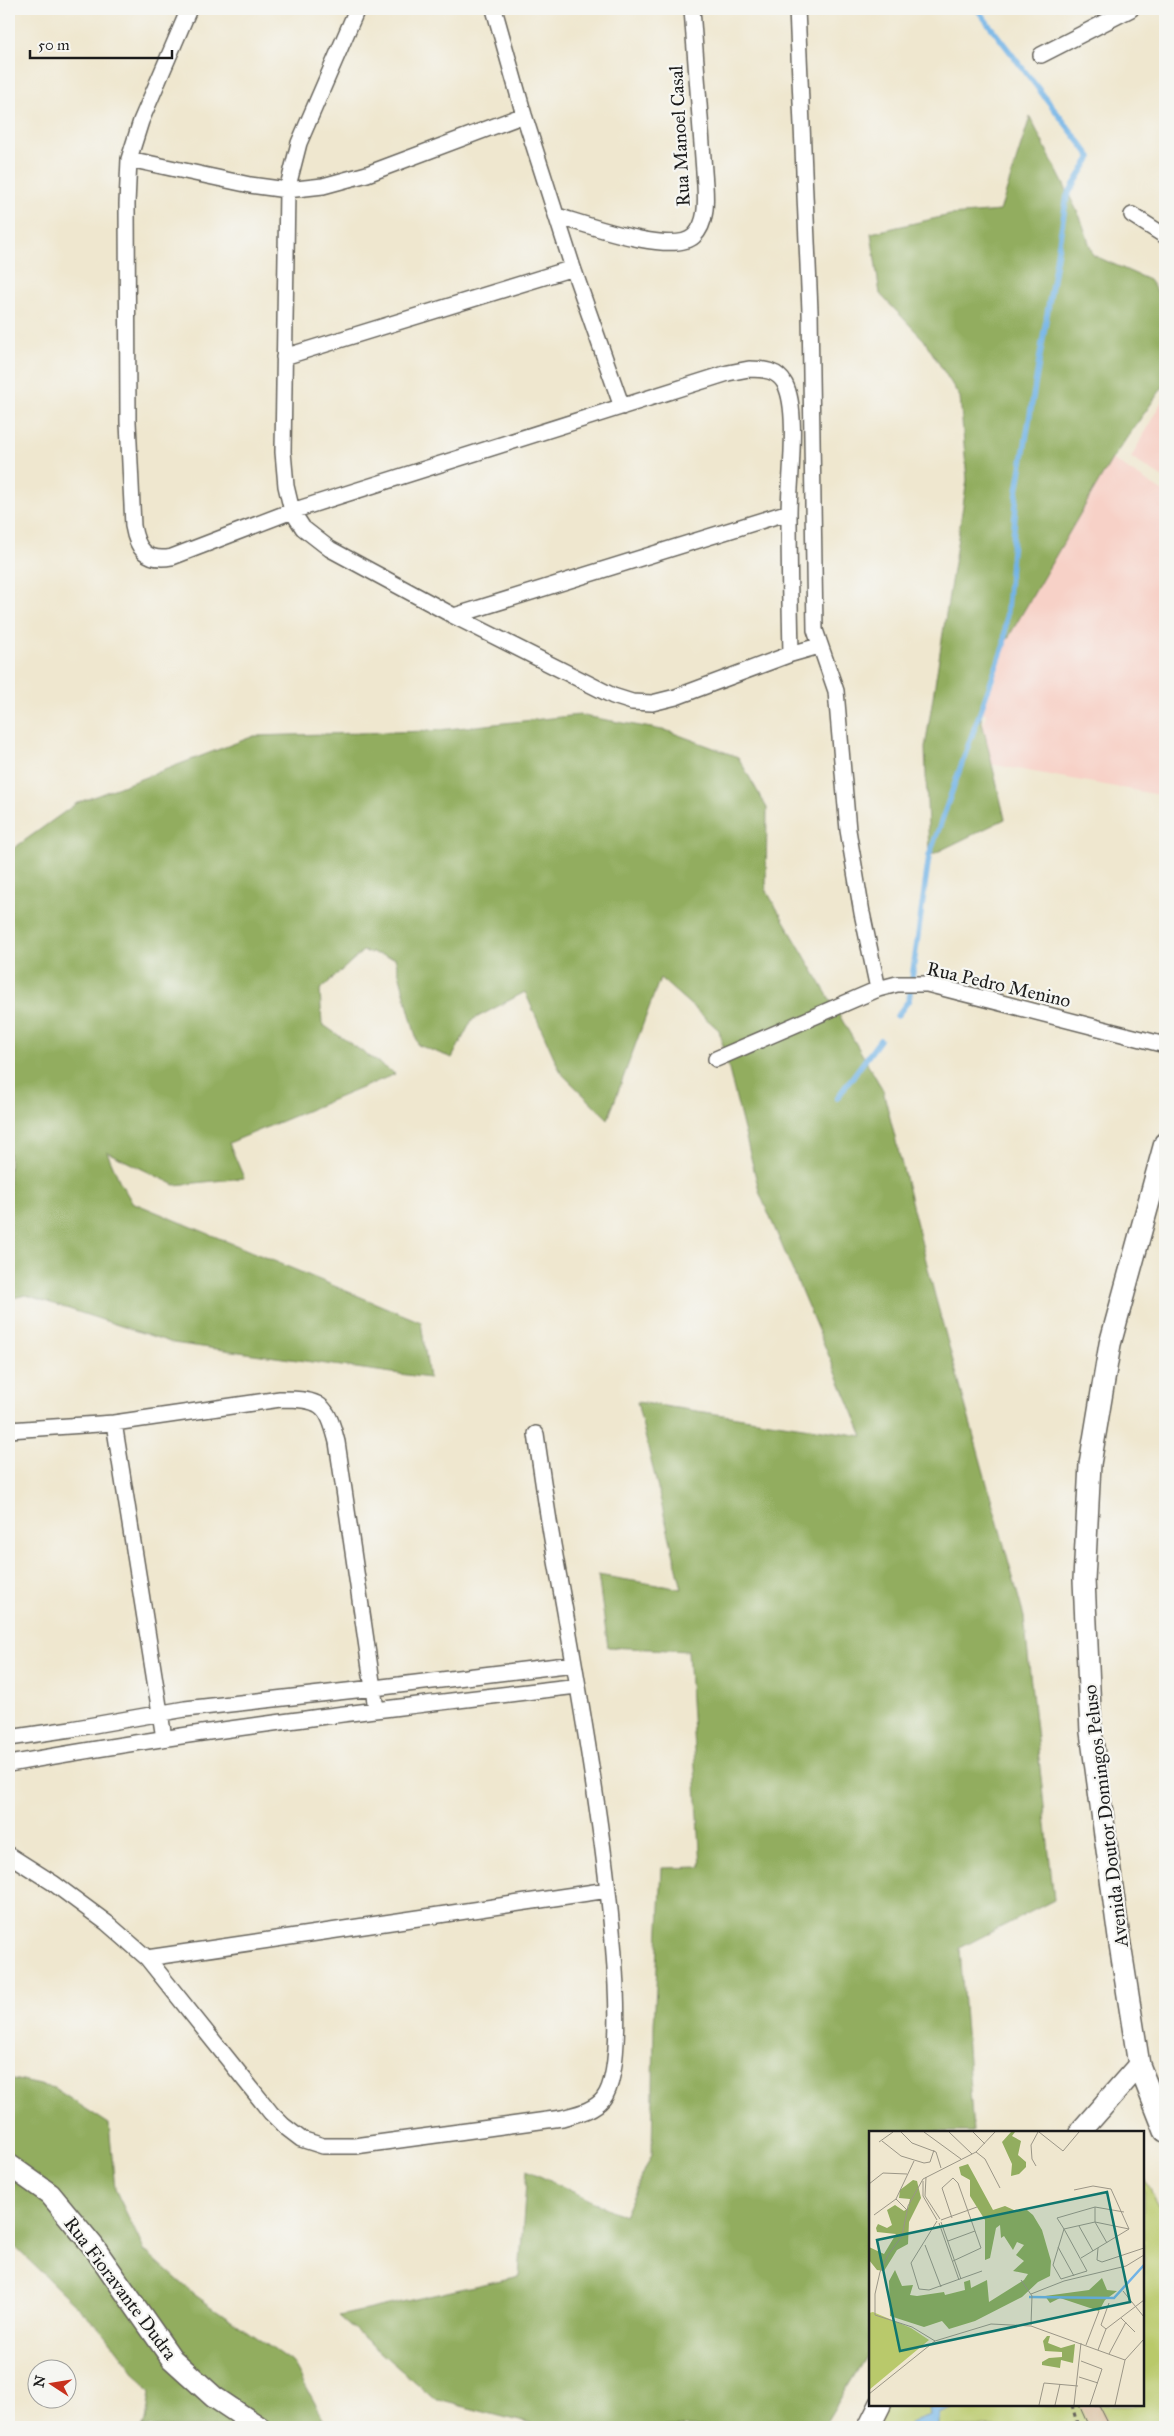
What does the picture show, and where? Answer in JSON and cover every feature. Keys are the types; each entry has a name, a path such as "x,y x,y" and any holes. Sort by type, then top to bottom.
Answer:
{"street":[{"path":"189,9 141,121 129,159 127,204 128,422 132,526 136,541 142,550 150,556 161,559 292,512 622,407 742,370 764,369 776,374 784,381 789,392 792,413 789,512 791,654"},
{"path":"357,9 299,143 287,190 283,452 286,486 292,512 302,528 330,549 454,616 614,696 632,702 652,703 676,697 791,654 819,646"},
{"path":"494,9 524,115 573,268 622,407"},
{"name":"Rua Manoel Casal","path":"557,216 652,242 670,244 682,242 693,236 701,226 706,206 692,9"},
{"path":"797,9 810,311 815,614 819,646 831,672 836,691 848,830 862,913 878,989"},
{"path":"1041,55 1132,9"},
{"path":"129,159 250,185 287,190 323,186 367,174 524,115"},
{"path":"1132,216 1165,236"},
{"path":"284,357 573,268"},
{"path":"454,616 789,512"},
{"name":"Rua Pedro Menino","path":"716,1060 878,989 896,984 927,984 1165,1045"},
{"name":"Avenida Doutor Domingos Peluso","path":"1165,1144 1110,1344 1090,1464 1084,1580 1092,1732 1119,1938 1139,2065 1165,2131"},
{"path":"9,1430 114,1423 280,1399 300,1399 316,1403 324,1408 331,1420 337,1442 376,1709"},
{"path":"114,1423 158,1713 164,1738"},
{"path":"9,1856 53,1883 107,1923 147,1958 271,2113 301,2139 323,2146 355,2146 562,2118 587,2111 603,2099 612,2079 617,2047 618,2011 608,1890 578,1686 551,1537 536,1434"},
{"path":"9,1738 158,1713 574,1664"},
{"path":"9,1764 164,1738 376,1709 578,1686"},
{"path":"147,1958 608,1890"},
{"path":"1081,2131 1139,2065"},
{"name":"Rua Fioravante Dudra","path":"9,2165 50,2194 93,2246 172,2359 214,2397 259,2427"},
{"path":"869,2427 880,2406"}],"path":[{"path":"1072,2406 1078,2427"}],"shaded area":[{"path":"1165,395 1165,479 1131,458"},
{"path":"1112,459 1165,493 1165,796 974,761 986,714 979,709 994,683 1009,627"}],"green space":[{"path":"1030,117 1081,219 1093,255 1149,280 1165,302 1165,384 1112,459 1004,645 979,709 1005,819 929,856 925,748 967,480 960,397 924,340 880,294 871,233 950,215 1000,211"},
{"path":"579,715 668,731 738,757 767,808 766,890 883,1090 935,1296 1024,1617 1054,1900 960,1948 973,2131 869,2131 869,2352 823,2427 538,2426 434,2399 339,2316 519,2276 527,2170 624,2216 652,2154 654,2025 662,1868 701,1867 688,1651 608,1647 598,1575 682,1589 637,1402 863,1436 760,1194 719,1030 660,978 608,1119 561,1073 525,992 472,1020 452,1058 418,1045 395,958 363,951 320,990 322,1024 395,1074 229,1143 244,1178 175,1185 107,1152 120,1182 132,1202 421,1322 429,1378 173,1343 26,1295 9,1299 10,851 77,803 254,736 429,731"},
{"path":"9,2078 54,2088 109,2124 115,2189 144,2250 195,2295 293,2363 328,2427 142,2427 146,2422 150,2393 106,2335 9,2241"},
{"path":"1144,2178 1165,2217 1165,2427 857,2427 869,2406 1144,2406"}],"water":[{"path":"929,2406 958,2406 938,2414 938,2427 911,2427 910,2423 930,2416"}],"building":[{"path":"1079,2406 1100,2406 1110,2427 1089,2427"}],"waterway":[{"path":"897,1016 909,1000 929,856 1004,645 1017,492 1067,196 1091,157 977,9"},
{"path":"837,1098 880,1040"}]}
